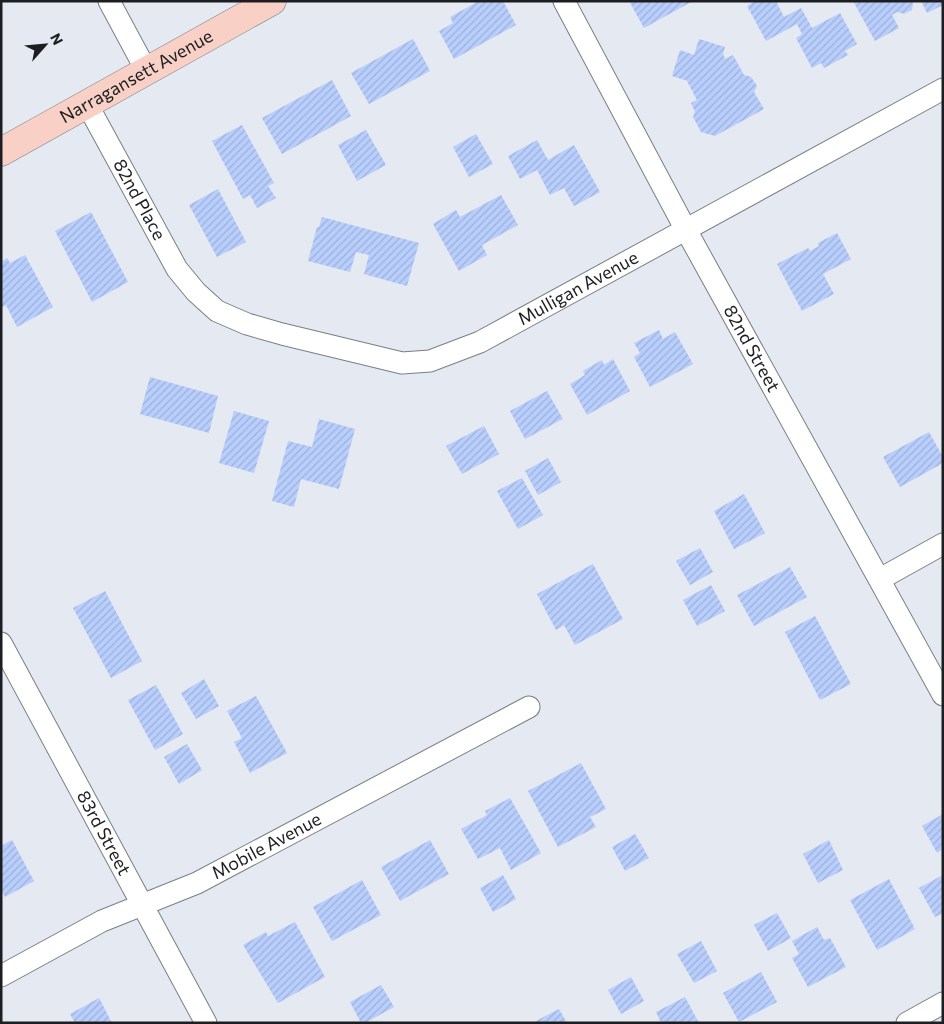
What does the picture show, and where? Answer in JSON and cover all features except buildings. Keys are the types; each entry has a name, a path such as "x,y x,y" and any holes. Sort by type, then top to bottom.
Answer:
{"street":[{"path":"109,1 146,70"},
{"name":"Narragansett Avenue","path":"1,152 272,1"},
{"name":"82nd Street","path":"564,1 686,230 943,695"},
{"name":"Mulligan Avenue","path":"196,292 218,311 255,327 402,363 430,361 480,342 943,89"},
{"name":"82nd Place","path":"87,104 177,269 196,292"},
{"path":"880,579 943,544"},
{"name":"83rd Street","path":"1,643 206,1023"},
{"name":"Mobile Avenue","path":"1,976 102,921 197,883 529,707"},
{"path":"907,1023 943,1003"}]}
